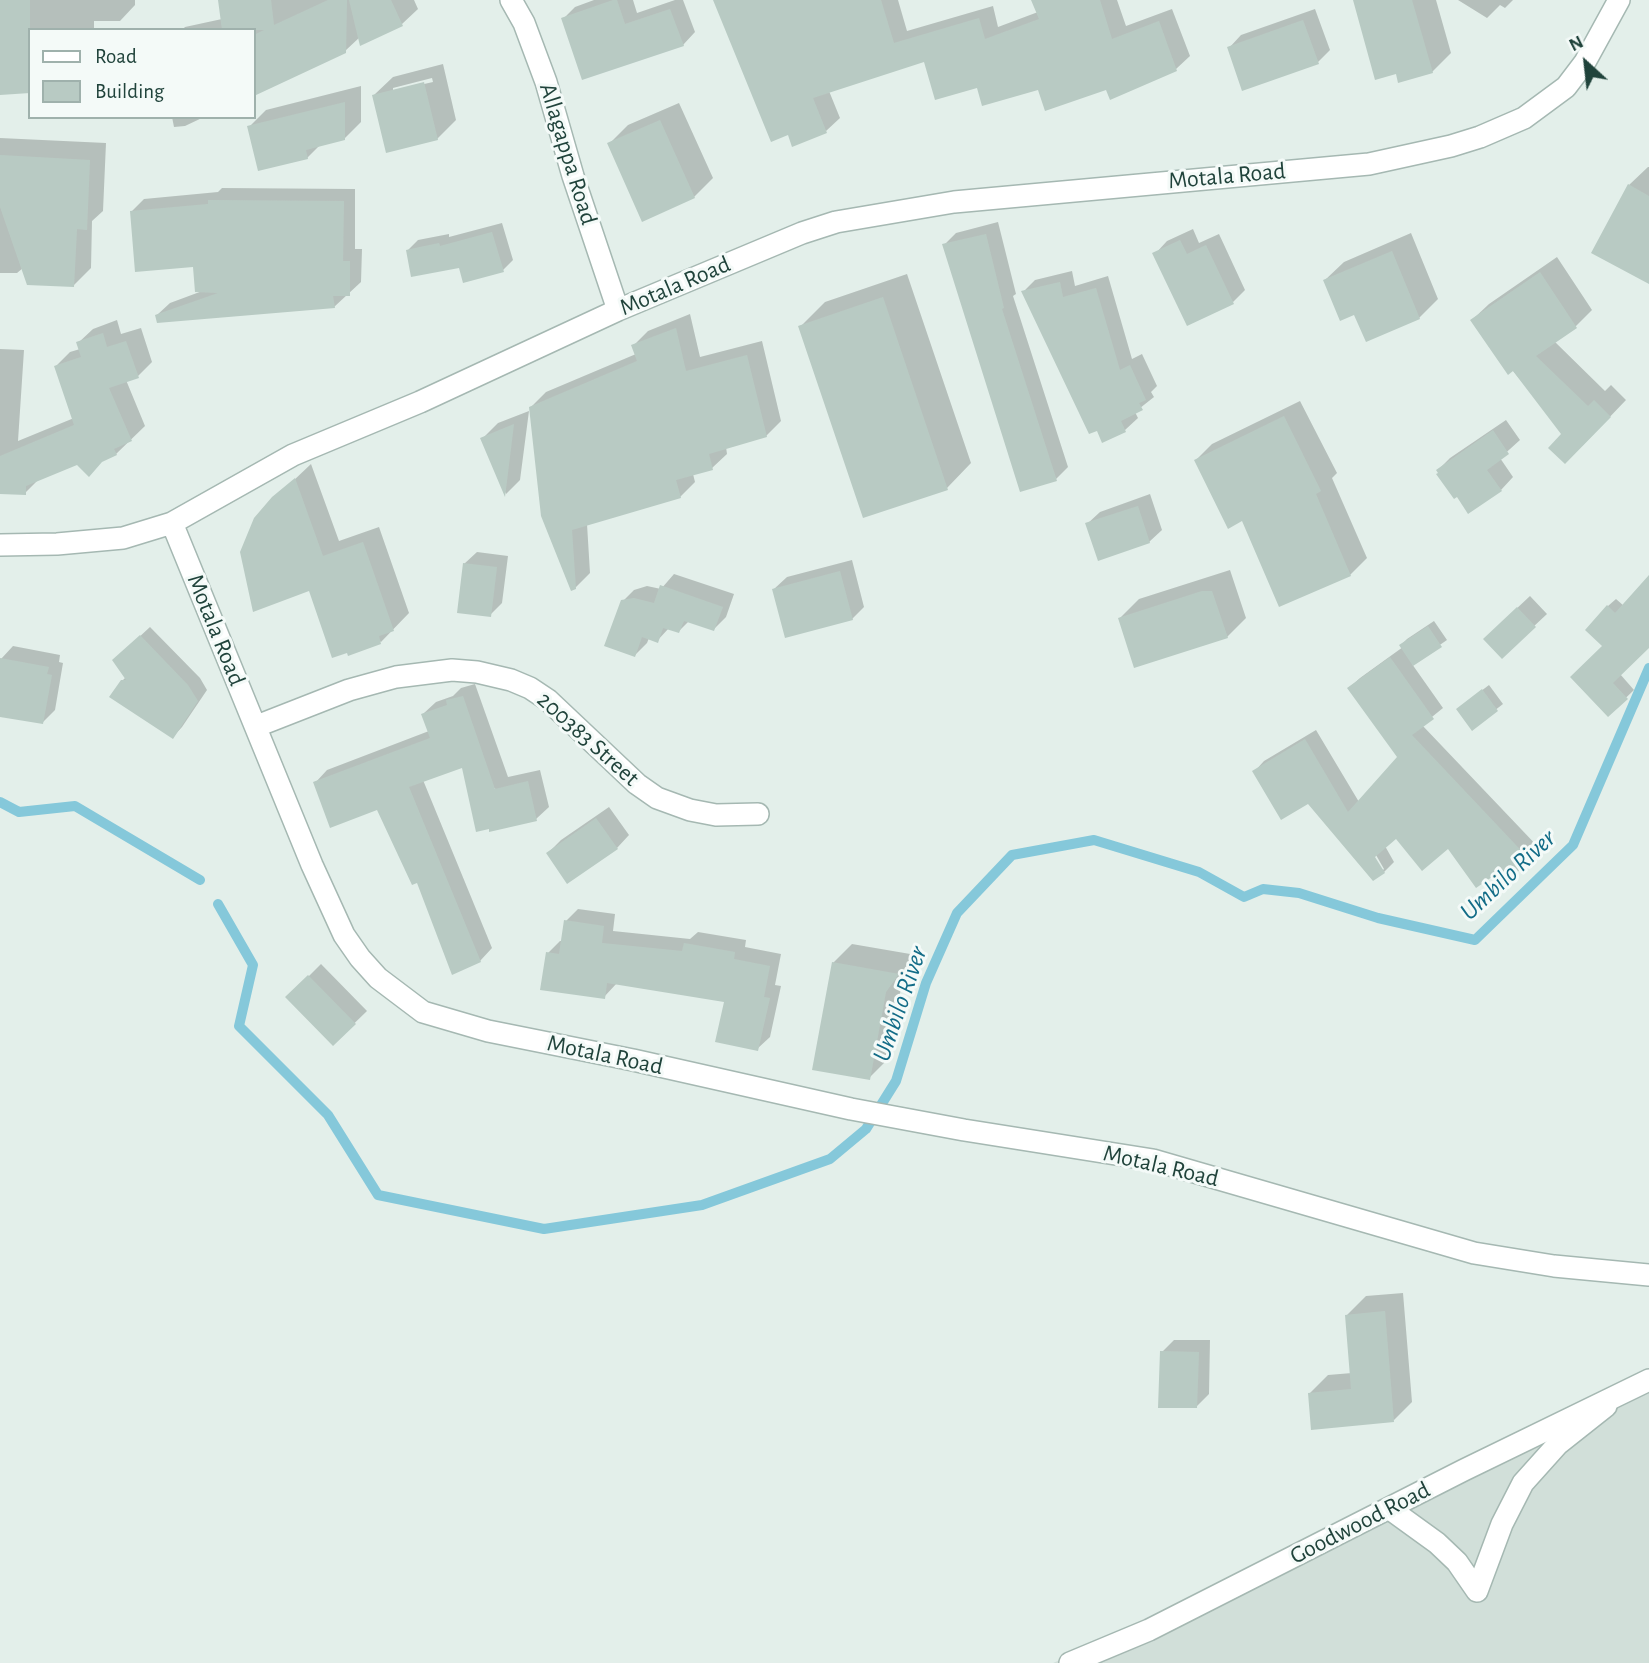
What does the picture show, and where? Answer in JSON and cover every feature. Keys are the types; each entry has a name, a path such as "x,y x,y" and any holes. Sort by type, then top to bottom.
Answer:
{"street":[{"name":"Allagappa Road","path":"511,0 524,23 546,82 573,176 618,310"},
{"name":"Motala Road","path":"1619,0 1585,62 1557,95 1524,118 1451,146 1369,163 954,202 848,220 802,233 618,310 420,402 293,455 172,523 312,865 344,935 378,978 423,1012 488,1031 633,1060 851,1109 1153,1160 1474,1253 1554,1266 1649,1275"},
{"path":"0,545 57,544 123,538 172,523"},
{"name":"200383 Street","path":"257,726 349,691 396,677 452,670 477,672 511,680 548,700 637,784 657,798 690,810 716,815 758,814"},
{"name":"Goodwood Road","path":"1070,1663 1149,1630 1649,1380"},
{"path":"1390,1509 1437,1543 1457,1563 1477,1591 1502,1524 1523,1483 1558,1444 1627,1390"}],"shaded area":[{"path":"1649,1378 1649,1663 1053,1663 1179,1608"}],"building":[{"path":"0,0 30,0 28,93 0,95"},
{"path":"218,0 271,0 274,25 328,0 347,0 346,53 256,95 256,34 264,30 222,28"},
{"path":"349,0 391,0 403,26 360,46"},
{"path":"617,0 625,24 670,9 684,46 582,80 561,18"},
{"path":"713,0 881,0 894,43 979,18 985,39 1039,19 1031,0 1100,0 1112,39 1159,21 1177,71 1110,100 1106,90 1045,111 1038,90 982,106 977,88 935,100 924,62 813,98 827,133 792,147 788,135 771,142"},
{"path":"1353,0 1412,0 1433,73 1398,83 1396,74 1375,80"},
{"path":"1303,20 1319,64 1242,91 1227,47"},
{"path":"424,82 438,140 386,153 372,95"},
{"path":"345,102 345,140 306,150 308,159 258,171 247,126"},
{"path":"660,120 695,198 642,222 607,143"},
{"path":"0,155 90,160 87,230 77,229 74,287 27,285 0,207"},
{"path":"1628,184 1649,196 1649,284 1591,253"},
{"path":"208,200 344,201 343,261 350,261 350,296 333,296 335,308 157,323 155,315 218,293 195,292 193,267 135,272 130,211 208,204"},
{"path":"492,232 504,272 463,283 459,268 411,277 406,250 439,243 440,246"},
{"path":"986,234 1004,308 1002,309 1057,481 1020,492 942,244"},
{"path":"1180,240 1187,254 1206,245 1234,304 1187,326 1152,253"},
{"path":"1392,251 1420,319 1366,342 1354,315 1340,321 1323,280"},
{"path":"1540,272 1577,328 1536,356 1588,406 1594,400 1611,417 1565,464 1548,448 1561,434 1513,371 1508,375 1470,320"},
{"path":"1060,282 1063,297 1096,288 1120,370 1130,365 1146,400 1139,403 1143,410 1121,421 1126,432 1102,443 1097,431 1089,434 1021,291"},
{"path":"883,297 948,490 863,518 798,326"},
{"path":"676,328 686,371 747,355 767,437 709,454 713,470 676,480 681,498 572,530 576,589 571,591 541,516 529,407 637,361 631,345"},
{"path":"103,333 107,347 126,341 139,378 109,388 132,441 114,449 117,455 102,462 89,477 77,465 26,486 26,495 0,494 0,456 74,425 54,366 81,357 76,342"},
{"path":"1284,416 1321,491 1316,494 1351,576 1279,607 1242,521 1228,529 1194,460"},
{"path":"514,424 505,497 480,438"},
{"path":"1493,430 1509,454 1487,470 1502,491 1468,514 1457,497 1454,499 1436,474 1436,470"},
{"path":"295,478 323,556 363,542 394,631 379,636 381,644 348,656 347,653 332,658 309,591 253,612 240,552 254,518 272,497"},
{"path":"1138,506 1150,543 1098,561 1085,523"},
{"path":"463,563 497,567 491,617 457,613"},
{"path":"840,571 853,620 785,638 772,589"},
{"path":"1649,575 1649,648 1613,683 1628,699 1608,717 1570,677 1602,646 1585,630 1607,605 1615,613"},
{"path":"660,585 723,607 714,631 684,621 679,633 663,628 658,643 642,637 635,657 604,646 621,600 634,598 654,603"},
{"path":"1202,591 1212,591 1228,638 1134,668 1118,618"},
{"path":"1517,607 1536,627 1502,659 1483,639"},
{"path":"1428,626 1442,647 1413,666 1399,645"},
{"path":"140,635 188,685 198,701 173,739 109,697 121,680 126,680 112,660"},
{"path":"1390,657 1434,719 1412,735 1532,862 1498,885 1492,877 1476,888 1448,849 1422,871 1396,839 1375,857 1385,873 1373,881 1308,804 1281,820 1252,771 1305,739 1348,812 1397,757 1347,688"},
{"path":"0,658 49,667 47,674 52,675 43,724 0,717"},
{"path":"1482,689 1498,711 1472,731 1456,709"},
{"path":"463,696 495,789 528,781 537,821 489,832 489,829 476,832 462,768 409,787 481,962 452,975 417,883 412,885 377,810 330,828 313,782 430,738 421,714 447,705 446,700"},
{"path":"596,818 618,849 567,884 546,853"},
{"path":"564,920 604,926 602,943 682,951 684,943 735,952 734,959 770,966 764,997 770,998 758,1051 715,1042 724,1002 607,983 605,999 540,990 546,952 559,954"},
{"path":"832,962 899,974 886,992 870,1080 812,1070"},
{"path":"308,975 356,1024 333,1046 285,997"},
{"path":"1385,1311 1394,1422 1311,1430 1308,1393 1351,1389 1345,1315"},
{"path":"1160,1351 1199,1352 1197,1408 1158,1408"}],"waterway":[{"name":"Umbilo River","path":"218,904 253,965 239,1026 328,1115 378,1195 544,1229 702,1205 830,1159 866,1129 896,1081 926,983 957,913 1012,855 1094,840 1199,872 1244,897 1263,889 1299,893 1378,918 1475,940 1573,845 1649,668"},
{"name":"Umbilo River","path":"0,802 19,812 75,806 200,880"}]}
